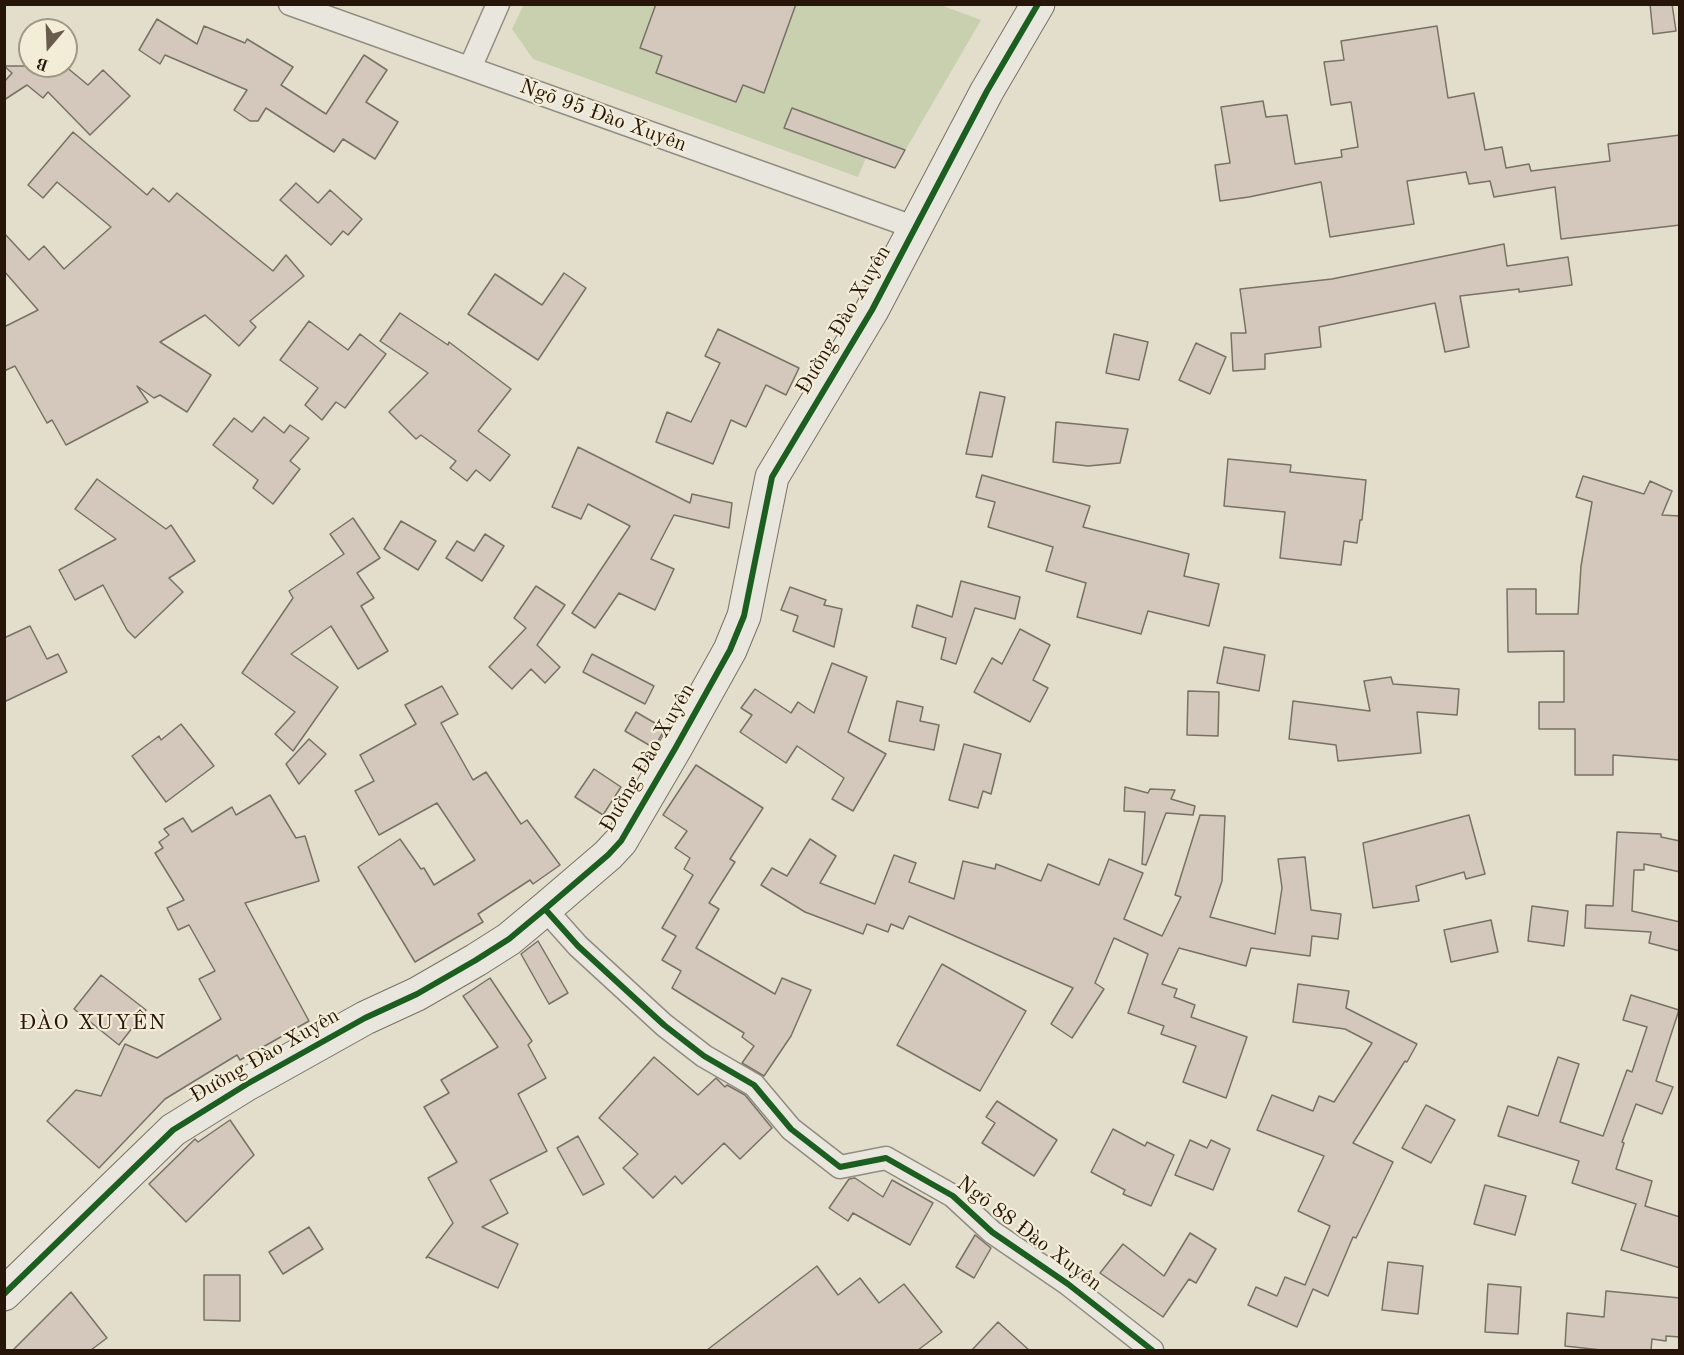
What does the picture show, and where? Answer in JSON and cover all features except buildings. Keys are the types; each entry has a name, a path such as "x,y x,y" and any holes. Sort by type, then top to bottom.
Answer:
{"street":[{"name":"Ngõ 95 Đào Xuyên","path":"291,4 916,228"},
{"path":"470,68 498,4"},
{"name":"Đường Đào Xuyên","path":"4,1294 172,1130 247,1084 365,1018 417,994 509,939 608,855 621,841 730,650 744,616 772,477 872,310 987,91 1038,4"},
{"name":"Ngõ 88 Đào Xuyên","path":"545,909 578,946 664,1025 704,1056 754,1085 791,1129 840,1167 886,1158 953,1196 992,1232 1068,1284 1152,1350"}],"green space":[{"path":"524,4 938,4 981,20 895,168 866,158 858,177 533,59 512,29"}],"cycle path":[{"path":"4,1294 173,1130 247,1084 365,1018 417,994 509,939 608,855 621,841 730,650 744,616 772,477 872,310 987,91 1038,4"},
{"path":"545,909 578,946 664,1025 704,1056 754,1085 791,1129 840,1167 886,1158 953,1196 992,1232 1068,1284 1152,1350"}],"district":[{"name":"ĐÀO XUYÊN","path":"93,1023"}]}
